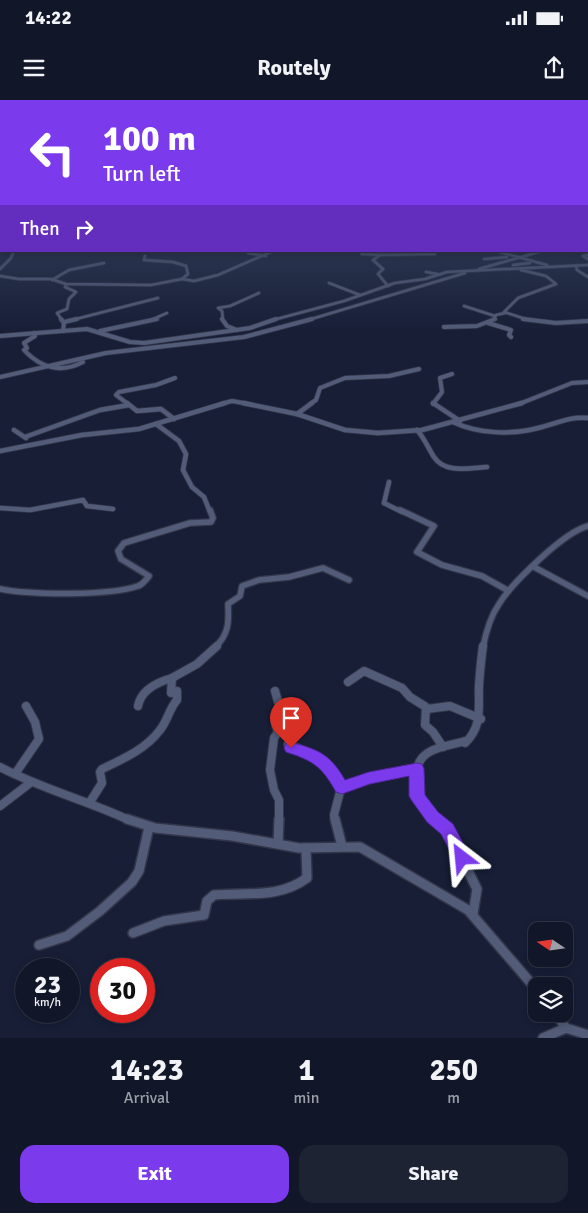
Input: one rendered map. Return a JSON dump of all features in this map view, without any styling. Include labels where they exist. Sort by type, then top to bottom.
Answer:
[{"type":"street","points":[[0,269],[11,258],[14,252]]},
{"type":"street","points":[[248,252],[266,256]]},
{"type":"street","points":[[182,278],[194,281],[215,275],[266,256],[272,252]]},
{"type":"street","points":[[361,252],[362,254],[435,254]]},
{"type":"street","points":[[499,252],[552,267]]},
{"type":"street","points":[[0,377],[41,366],[106,353],[202,343],[252,335],[538,252]]},
{"type":"street","points":[[380,254],[373,260],[383,269],[378,274],[388,286]]},
{"type":"street","points":[[587,255],[583,256],[588,259]]},
{"type":"street","points":[[0,276],[19,279],[52,280],[66,284],[151,285],[182,278],[188,274],[186,266],[173,262],[145,261],[145,256]]},
{"type":"street","points":[[484,259],[516,257]]},
{"type":"street","points":[[513,264],[533,262]]},
{"type":"street","points":[[52,280],[58,278],[59,274],[69,270],[104,263]]},
{"type":"street","points":[[0,336],[87,329],[130,342],[141,343],[237,330],[388,286],[439,274],[474,270],[520,270],[588,265]]},
{"type":"street","points":[[576,266],[577,270],[588,276]]},
{"type":"street","points":[[505,313],[503,310],[518,298],[556,284],[555,281],[546,276],[520,270]]},
{"type":"street","points":[[426,272],[439,274]]},
{"type":"street","points":[[63,331],[64,322],[57,313],[67,309],[70,299],[76,292],[65,287],[66,284]]},
{"type":"street","points":[[328,284],[346,287],[353,290],[354,294],[362,295]]},
{"type":"street","points":[[237,330],[226,325],[221,317],[222,312],[218,308],[230,306],[259,293]]},
{"type":"street","points":[[64,322],[158,298]]},
{"type":"street","points":[[464,306],[496,316]]},
{"type":"street","points":[[98,332],[156,319],[168,313]]},
{"type":"street","points":[[444,327],[464,328],[488,323],[495,319],[496,316],[505,313],[534,320],[569,323],[588,321]]},
{"type":"street","points":[[488,323],[511,330],[509,334],[511,337]]},
{"type":"street","points":[[34,333],[35,336],[24,343],[27,348],[24,350],[41,366],[57,371],[83,362]]},
{"type":"street","points":[[297,414],[312,405],[320,388],[328,383],[349,376],[369,378],[390,376],[406,369],[419,369]]},
{"type":"street","points":[[452,374],[440,378],[442,392],[432,404],[460,421]]},
{"type":"street","points":[[174,419],[162,409],[139,411],[119,399],[117,393],[156,386],[175,378]]},
{"type":"street","points":[[0,451],[92,433],[139,429],[232,401],[297,414],[345,430],[378,433],[416,430],[460,421],[534,400],[572,383],[588,382]]},
{"type":"street","points":[[25,437],[100,410],[129,405]]},
{"type":"street","points":[[452,422],[459,427],[474,430],[530,430],[568,417],[588,418]]},
{"type":"street","points":[[0,589],[24,594],[100,592],[138,586],[149,576],[121,559],[118,551],[124,542],[190,523],[211,522],[213,518],[204,497],[192,487],[183,470],[186,454],[182,446],[177,438],[156,424]]},
{"type":"street","points":[[14,430],[25,437],[31,444]]},
{"type":"street","points":[[416,430],[426,440],[431,454],[452,470],[487,466]]},
{"type":"street","points":[[389,482],[384,503],[434,526],[417,552],[442,565],[482,576],[507,590]]},
{"type":"street","points":[[0,508],[30,510],[83,500],[87,506],[113,509]]},
{"type":"street","points":[[473,914],[477,889],[447,829],[432,817],[417,796],[417,769],[422,756],[443,747],[465,741],[465,743],[474,734],[481,719],[479,690],[487,628],[507,590],[560,541],[588,526]]},
{"type":"street","points":[[534,567],[588,596]]},
{"type":"street","points":[[138,706],[140,699],[155,684],[172,678],[197,664],[220,643],[229,625],[228,604],[239,596],[244,584],[259,580],[289,577],[323,568],[348,580]]},
{"type":"street","points":[[348,682],[363,671],[402,688],[427,709],[450,706],[481,719]]},
{"type":"street","points":[[90,802],[102,784],[102,769],[137,752],[157,736],[170,713],[170,708],[177,700],[177,691],[171,693],[172,678]]},
{"type":"street","points":[[275,691],[280,708],[276,726],[278,732],[274,740],[270,770],[274,790],[279,800],[278,844]]},
{"type":"street","points":[[15,774],[39,739],[35,722],[26,706]]},
{"type":"street","points":[[427,709],[425,725],[433,732],[443,747]]},
{"type":"street","points":[[288,744],[316,755],[331,770],[342,788]]},
{"type":"street","points":[[0,767],[30,783],[90,802],[149,827],[306,848],[360,847],[451,899],[473,914],[528,979]]},
{"type":"street","points":[[342,846],[334,815],[338,794],[342,788],[369,778],[417,769]]},
{"type":"street","points":[[0,806],[30,783]]},
{"type":"street","points":[[39,945],[67,936],[100,911],[132,882],[139,871],[149,827]]},
{"type":"street","points":[[133,933],[164,920],[204,915],[207,902],[214,895],[266,895],[296,885],[307,878],[306,848]]},
{"type":"street","points":[[562,1022],[566,1028],[588,1035]]},
{"type":"street","points":[[543,1038],[566,1028]]},
{"type":"route","points":[[291,748],[316,755],[331,770],[342,788],[345,785],[369,778],[417,769],[416,789],[421,804],[432,817],[447,829],[462,858]]}]
